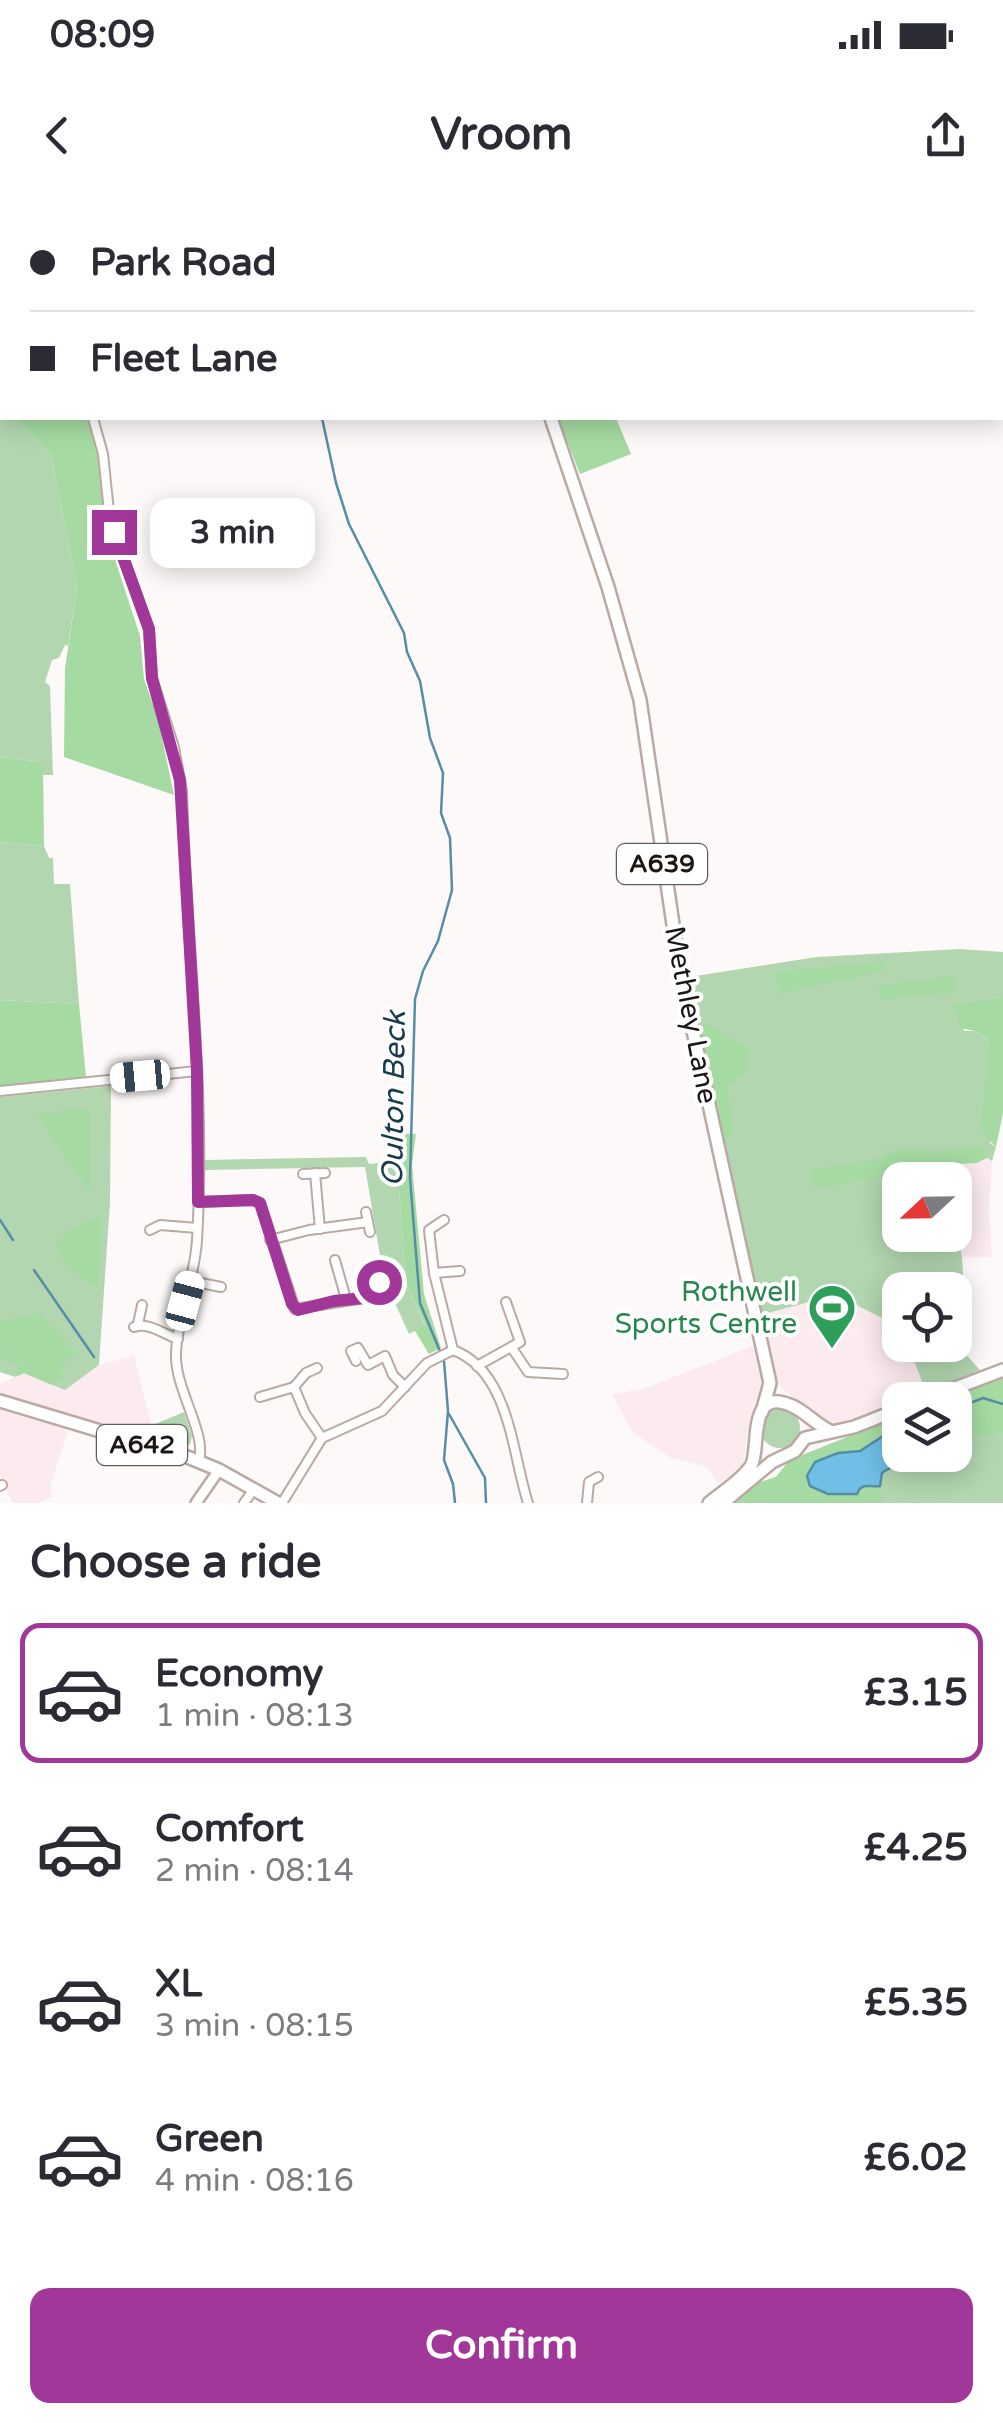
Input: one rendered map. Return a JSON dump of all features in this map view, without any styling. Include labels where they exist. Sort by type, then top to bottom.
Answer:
[{"type":"main road","name":"Methley Lane","points":[[551,420],[597,554],[640,700],[680,972],[770,1383],[762,1412]]},
{"type":"main road","points":[[971,1382],[1003,1370]]},
{"type":"main road","points":[[770,1383],[802,1414],[830,1431]]},
{"type":"main road","name":"A642","points":[[0,1401],[195,1460],[280,1503]]},
{"type":"main road","points":[[709,1503],[751,1466],[757,1440],[754,1427],[762,1412],[774,1404],[792,1405]]},
{"type":"main road","points":[[723,1503],[783,1455],[795,1451],[807,1429],[802,1414]]},
{"type":"main road","points":[[805,1438],[882,1416]]},
{"type":"main road","points":[[757,1440],[766,1450],[783,1455]]},
{"type":"street","points":[[94,420],[103,454],[110,521],[149,629],[152,678],[180,780],[197,1071],[198,1202],[190,1280],[178,1338],[178,1378],[202,1448],[195,1460]]},
{"type":"street","points":[[0,1091],[197,1071]]},
{"type":"street","points":[[303,1174],[320,1173],[320,1228]]},
{"type":"street","points":[[198,1202],[257,1201],[262,1206],[295,1309],[383,1292]]},
{"type":"street","points":[[270,1240],[320,1228],[369,1227],[366,1212]]},
{"type":"street","points":[[444,1220],[430,1230],[449,1350],[477,1366],[499,1397],[528,1503]]},
{"type":"street","points":[[149,1231],[160,1225],[197,1228]]},
{"type":"street","points":[[334,1260],[346,1299]]},
{"type":"street","points":[[434,1272],[460,1272]]},
{"type":"street","points":[[190,1280],[221,1288]]},
{"type":"street","points":[[379,1282],[386,1302]]},
{"type":"street","points":[[477,1366],[519,1344],[520,1337],[506,1302]]},
{"type":"street","points":[[142,1305],[136,1325],[178,1338]]},
{"type":"street","points":[[356,1361],[351,1352],[358,1348],[368,1365],[385,1356],[393,1375],[405,1387]]},
{"type":"street","points":[[512,1348],[528,1372],[562,1374]]},
{"type":"street","points":[[280,1503],[322,1438],[378,1414],[435,1357],[449,1350]]},
{"type":"street","points":[[260,1397],[294,1387],[306,1373],[317,1368]]},
{"type":"street","points":[[294,1387],[322,1438]]},
{"type":"street","points":[[197,1503],[219,1470]]},
{"type":"street","points":[[587,1503],[589,1482],[598,1476]]},
{"type":"street","points":[[244,1503],[254,1489]]},
{"type":"shaded area","points":[[987,1158],[992,1161],[992,1257],[962,1257],[961,1252],[972,1252],[972,1163]]},
{"type":"shaded area","points":[[836,1295],[882,1318],[882,1362],[915,1362],[922,1382],[882,1382],[882,1408],[837,1424],[819,1419],[782,1388],[772,1371],[760,1315]]},
{"type":"shaded area","points":[[753,1346],[761,1369],[762,1390],[750,1415],[743,1467],[719,1484],[705,1466],[671,1458],[632,1432],[612,1394],[643,1389]]},
{"type":"shaded area","points":[[134,1356],[156,1444],[0,1393],[0,1384],[24,1373],[65,1390],[99,1365]]},
{"type":"shaded area","points":[[0,1405],[68,1431],[50,1486],[52,1497],[38,1503],[13,1503],[0,1475]]},
{"type":"green space","points":[[0,420],[18,420],[51,455],[77,587],[68,646],[59,658],[52,660],[45,682],[50,686],[53,775],[43,775],[43,762],[0,757]]},
{"type":"green space","points":[[18,420],[90,420],[100,453],[105,529],[140,636],[144,679],[158,719],[174,795],[64,757],[65,669],[77,587],[51,455]]},
{"type":"green space","points":[[559,420],[617,420],[631,454],[580,474]]},
{"type":"green space","points":[[0,757],[43,762],[44,846],[0,842]]},
{"type":"green space","points":[[0,842],[44,846],[49,858],[53,858],[54,884],[70,884],[79,1004],[0,1000]]},
{"type":"green space","points":[[960,949],[1003,952],[1003,997],[956,1003],[964,1031],[975,1031],[990,1041],[990,1143],[996,1147],[992,1161],[987,1158],[976,1163],[882,1162],[882,1252],[961,1252],[963,1272],[882,1272],[882,1318],[836,1295],[760,1315],[689,977],[817,957]]},
{"type":"green space","points":[[884,961],[884,971],[779,994],[775,972]]},
{"type":"green space","points":[[955,975],[957,992],[881,1000],[878,989],[882,985]]},
{"type":"green space","points":[[1003,997],[1003,1113],[996,1147],[981,1125],[990,1041],[975,1031],[960,1028],[955,1003]]},
{"type":"green space","points":[[0,1000],[79,1004],[86,1077],[0,1086]]},
{"type":"green space","points":[[707,1024],[751,1050],[747,1072],[727,1086],[734,1128],[725,1143],[700,1033]]},
{"type":"green space","points":[[111,1086],[110,1202],[99,1365],[65,1390],[24,1373],[15,1377],[0,1372],[0,1097]]},
{"type":"green space","points":[[85,1108],[90,1113],[90,1191],[36,1114]]},
{"type":"green space","points":[[400,1133],[416,1134],[412,1165],[424,1294],[441,1348],[429,1354],[415,1331],[425,1325],[406,1283],[397,1161]]},
{"type":"green space","points":[[974,1145],[985,1148],[987,1158],[976,1163],[882,1162],[882,1176],[823,1188],[813,1186],[812,1170],[877,1159],[902,1148],[938,1152]]},
{"type":"green space","points":[[366,1157],[369,1164],[397,1161],[406,1283],[425,1326],[409,1334],[384,1279],[365,1167],[205,1170],[205,1160]]},
{"type":"green space","points":[[100,1217],[97,1288],[69,1267],[57,1250],[65,1234]]},
{"type":"green space","points":[[40,1313],[75,1353],[61,1368],[64,1378],[52,1385],[24,1373],[18,1376],[21,1366],[0,1357],[0,1321]]},
{"type":"green space","points":[[972,1361],[980,1370],[951,1382],[922,1382],[915,1362]]},
{"type":"green space","points":[[1003,1375],[1003,1503],[735,1503],[760,1482],[776,1477],[790,1460],[882,1423],[882,1472],[972,1472],[972,1388]]},
{"type":"green space","points":[[1003,1375],[1003,1430],[988,1437],[972,1434],[972,1388]]},
{"type":"green space","points":[[780,1408],[794,1414],[800,1428],[794,1442],[780,1448],[766,1442],[760,1428],[766,1414]]},
{"type":"green space","points":[[184,1412],[192,1436],[190,1444],[180,1450],[156,1444],[153,1425]]},
{"type":"green space","points":[[882,1423],[882,1436],[857,1452],[838,1453],[807,1476],[810,1486],[828,1494],[856,1494],[869,1484],[880,1490],[883,1503],[735,1503],[760,1482],[776,1477],[790,1460]]},
{"type":"water","points":[[882,1437],[884,1472],[880,1486],[864,1486],[857,1494],[828,1494],[810,1486],[807,1476],[815,1462],[838,1453],[860,1451]]},
{"type":"waterway","name":"Oulton Beck","points":[[322,420],[349,524],[404,633],[407,652],[420,681],[430,738],[443,773],[441,813],[450,838],[452,890],[438,941],[415,999],[410,1178],[420,1303],[444,1361],[448,1411],[444,1460],[455,1503]]},
{"type":"waterway","points":[[0,1220],[13,1240]]},
{"type":"waterway","points":[[34,1270],[94,1357]]},
{"type":"waterway","points":[[972,1402],[983,1398],[1003,1404]]},
{"type":"waterway","points":[[449,1414],[485,1478],[486,1503]]},
{"type":"place","name":"Rothwell Sports Centre","points":[[832,1350]]},
{"type":"route","points":[[114,532],[149,629],[154,689],[174,747],[180,780],[197,1071],[198,1202],[260,1203],[295,1309],[369,1297],[383,1292],[379,1282]]}]
